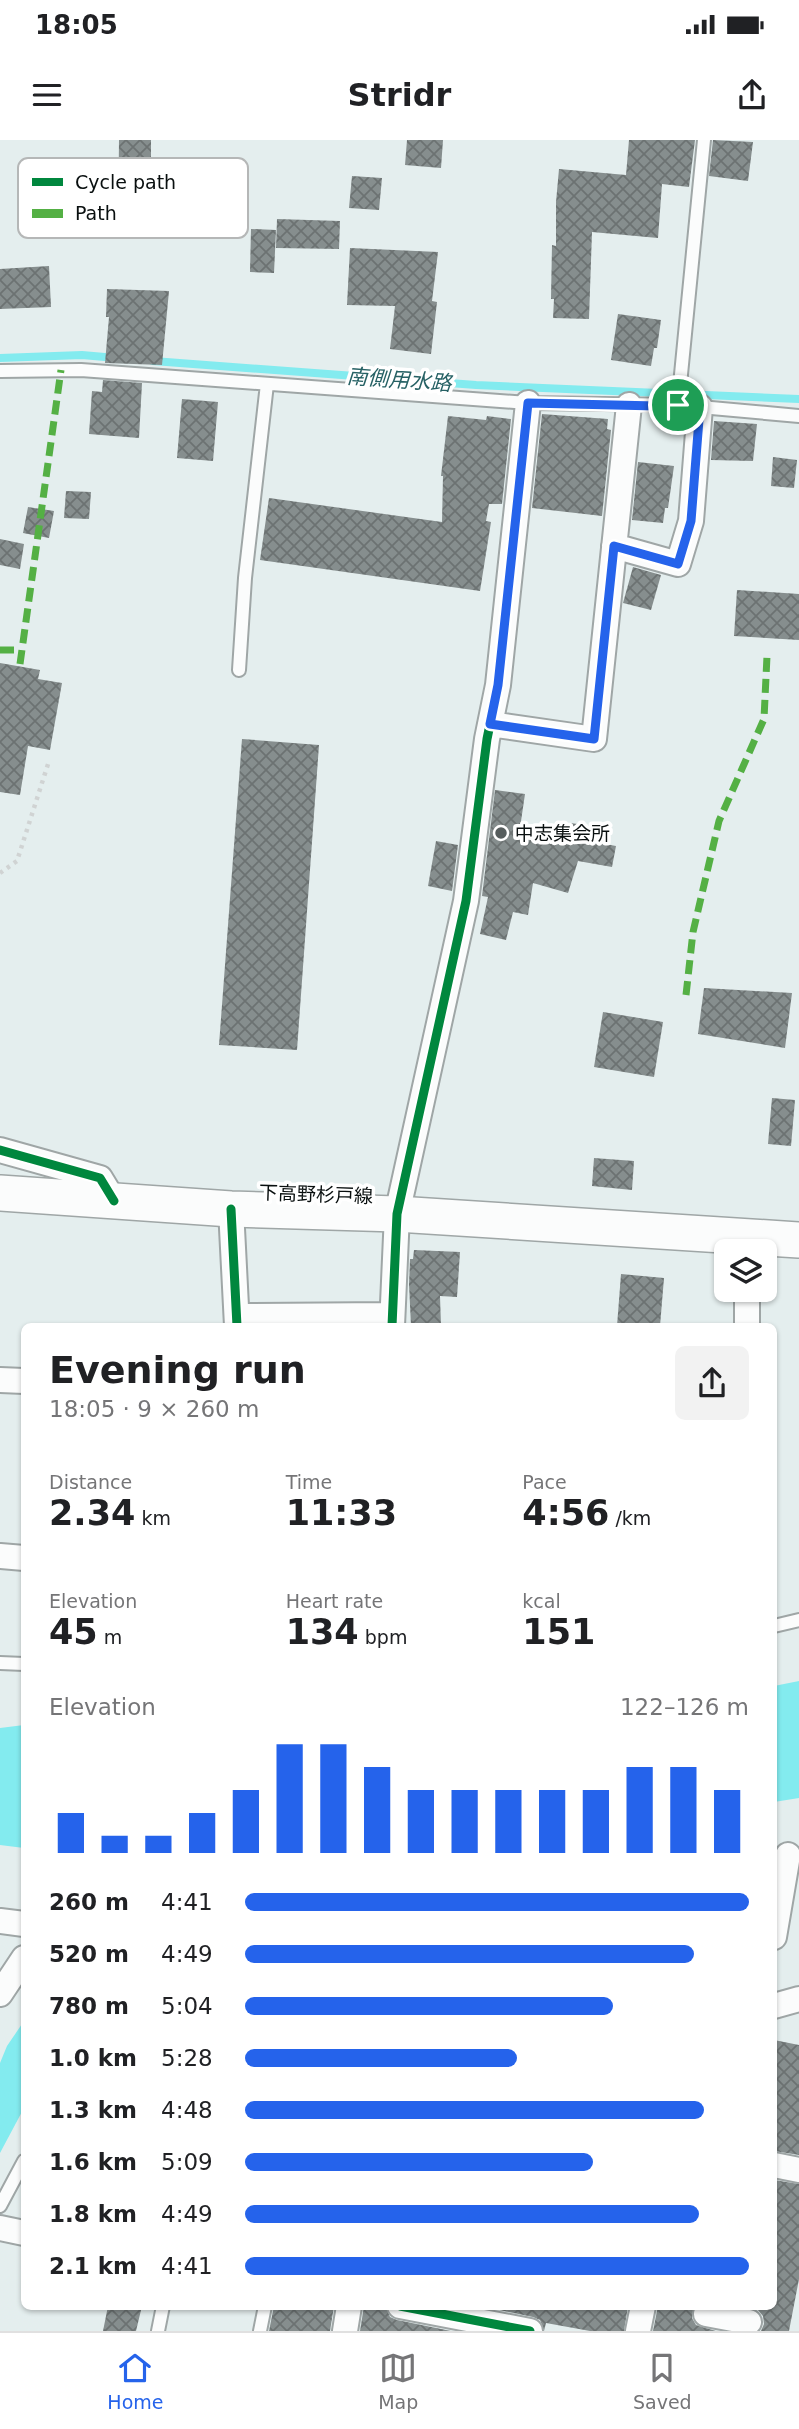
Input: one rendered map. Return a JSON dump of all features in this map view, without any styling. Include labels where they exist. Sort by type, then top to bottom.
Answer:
[{"type":"main road","name":"下高野杉戸線","points":[[0,1193],[231,1209],[397,1214],[714,1241]]},
{"type":"main road","name":"下高野杉戸線","points":[[777,1242],[799,1240]]},
{"type":"street","points":[[231,1209],[237,1321],[391,1321],[397,1214],[466,901],[490,724],[498,685],[528,403]]},
{"type":"street","points":[[490,724],[594,739],[629,405]]},
{"type":"street","points":[[614,546],[678,564],[691,521],[689,406]]},
{"type":"street","points":[[0,1150],[100,1178],[114,1201]]},
{"type":"street","points":[[747,1302],[747,1323]]},
{"type":"street","points":[[0,1380],[21,1381]]},
{"type":"street","points":[[0,1556],[21,1558]]},
{"type":"street","points":[[777,1921],[786,1873]]},
{"type":"street","points":[[0,1921],[21,1924]]},
{"type":"street","points":[[0,1994],[21,1962]]},
{"type":"street","points":[[777,2005],[799,1999]]},
{"type":"street","points":[[777,2166],[799,2170]]},
{"type":"street","points":[[0,2228],[21,2232]]},
{"type":"street","points":[[345,2331],[348,2310]]},
{"type":"street","points":[[425,2310],[514,2324]]},
{"type":"street","points":[[638,2331],[642,2310]]},
{"type":"street","points":[[706,2317],[749,2322]]},
{"type":"lane","points":[[689,406],[704,140]]},
{"type":"lane","points":[[0,371],[81,370],[528,403],[689,406],[799,416]]},
{"type":"lane","points":[[239,670],[245,579],[267,384]]},
{"type":"lane","points":[[777,1625],[799,1620]]},
{"type":"lane","points":[[0,1663],[21,1664]]},
{"type":"lane","points":[[0,2206],[21,2167]]},
{"type":"lane","points":[[158,2331],[162,2310]]},
{"type":"lane","points":[[260,2331],[264,2310]]},
{"type":"path","points":[[0,873],[17,861],[49,761]]},
{"type":"water","points":[[799,1681],[799,1798],[777,1802],[777,1685]]},
{"type":"water","points":[[21,1725],[21,1848],[0,1845],[0,1728]]},
{"type":"water","points":[[21,2025],[21,2114],[0,2153],[0,2063],[7,2046]]},
{"type":"building","points":[[119,140],[151,140],[151,158],[119,158]]},
{"type":"building","points":[[407,140],[443,140],[441,168],[405,165]]},
{"type":"building","points":[[629,140],[695,140],[689,187],[662,184],[658,238],[592,232],[589,319],[553,318],[552,245],[556,246],[559,169],[626,175]]},
{"type":"building","points":[[713,140],[753,142],[748,181],[709,176]]},
{"type":"building","points":[[352,176],[382,178],[379,210],[349,208]]},
{"type":"building","points":[[277,219],[340,221],[339,249],[276,248]]},
{"type":"building","points":[[251,229],[276,230],[274,273],[250,272]]},
{"type":"building","points":[[350,248],[438,252],[432,301],[437,302],[431,354],[390,349],[395,306],[347,305]]},
{"type":"building","points":[[49,266],[51,307],[0,309],[0,269]]},
{"type":"building","points":[[107,289],[169,291],[162,365],[105,363],[109,317],[106,317]]},
{"type":"building","points":[[618,314],[661,320],[651,366],[611,360]]},
{"type":"building","points":[[103,380],[142,383],[139,438],[89,434],[92,391],[102,392]]},
{"type":"building","points":[[182,399],[218,402],[213,461],[177,458]]},
{"type":"building","points":[[542,414],[608,419],[607,429],[611,430],[602,516],[532,508]]},
{"type":"building","points":[[448,416],[486,420],[487,416],[511,419],[502,504],[489,504],[486,521],[491,522],[480,591],[260,560],[269,498],[442,522],[441,476]]},
{"type":"building","points":[[714,421],[757,424],[753,461],[711,460]]},
{"type":"building","points":[[773,457],[797,460],[794,488],[771,486]]},
{"type":"building","points":[[638,462],[674,466],[663,523],[632,520]]},
{"type":"building","points":[[66,491],[91,492],[89,519],[64,518]]},
{"type":"building","points":[[28,507],[54,511],[49,538],[23,533]]},
{"type":"building","points":[[0,539],[24,544],[20,569],[0,565]]},
{"type":"building","points":[[633,567],[661,575],[651,610],[623,603]]},
{"type":"building","points":[[737,590],[799,594],[799,640],[734,636]]},
{"type":"building","points":[[0,663],[40,670],[38,679],[62,683],[50,750],[28,746],[20,795],[0,792]]},
{"type":"building","points":[[242,739],[319,745],[297,1050],[219,1045]]},
{"type":"building","points":[[495,790],[525,794],[520,828],[568,843],[571,823],[596,827],[594,842],[616,846],[612,867],[578,861],[568,893],[533,883],[528,915],[513,912],[506,940],[480,934],[488,897],[482,896]]},
{"type":"building","points":[[436,841],[458,845],[452,891],[428,886]]},
{"type":"building","points":[[704,988],[792,993],[785,1048],[698,1034]]},
{"type":"building","points":[[603,1012],[663,1022],[654,1077],[594,1067]]},
{"type":"building","points":[[772,1098],[795,1100],[791,1146],[768,1144]]},
{"type":"building","points":[[594,1158],[634,1161],[632,1190],[592,1186]]},
{"type":"building","points":[[414,1250],[460,1252],[457,1297],[440,1296],[441,1323],[411,1323],[409,1284],[410,1259],[413,1259]]},
{"type":"building","points":[[621,1274],[664,1278],[660,1323],[617,1323]]},
{"type":"building","points":[[777,2041],[799,2045],[799,2155],[777,2151]]},
{"type":"building","points":[[777,2180],[799,2184],[799,2279],[789,2331],[761,2331],[763,2316],[758,2310],[777,2310]]},
{"type":"building","points":[[107,2310],[141,2310],[136,2331],[103,2331]]},
{"type":"building","points":[[273,2310],[333,2310],[330,2331],[269,2331]]},
{"type":"building","points":[[363,2310],[387,2310],[390,2317],[397,2320],[451,2331],[360,2331]]},
{"type":"building","points":[[500,2310],[627,2310],[624,2331],[590,2331],[546,2323],[544,2331],[540,2320]]},
{"type":"building","points":[[657,2310],[693,2310],[692,2318],[696,2325],[716,2331],[653,2331]]},
{"type":"waterway","name":"南側用水路","points":[[0,358],[82,355],[116,358]]},
{"type":"waterway","name":"南側用水路","points":[[153,361],[476,385],[799,399]]},
{"type":"marked path","points":[[20,664],[61,370]]},
{"type":"marked path","points":[[0,650],[21,650]]},
{"type":"marked path","points":[[686,995],[693,932],[719,821],[764,719],[767,656]]},
{"type":"cycle path","points":[[392,1323],[397,1214],[466,901],[487,739],[498,685],[528,403]]},
{"type":"cycle path","points":[[614,546],[678,564],[691,521],[700,407]]},
{"type":"cycle path","points":[[0,1150],[100,1178],[114,1201]]},
{"type":"cycle path","points":[[231,1209],[237,1323]]},
{"type":"cycle path","points":[[421,2310],[530,2331]]},
{"type":"place","name":"中志集会所","points":[[501,833]]},
{"type":"route","points":[[528,403],[678,405],[700,407],[691,521],[678,564],[614,546],[594,739],[490,724],[498,685],[528,403]]}]
